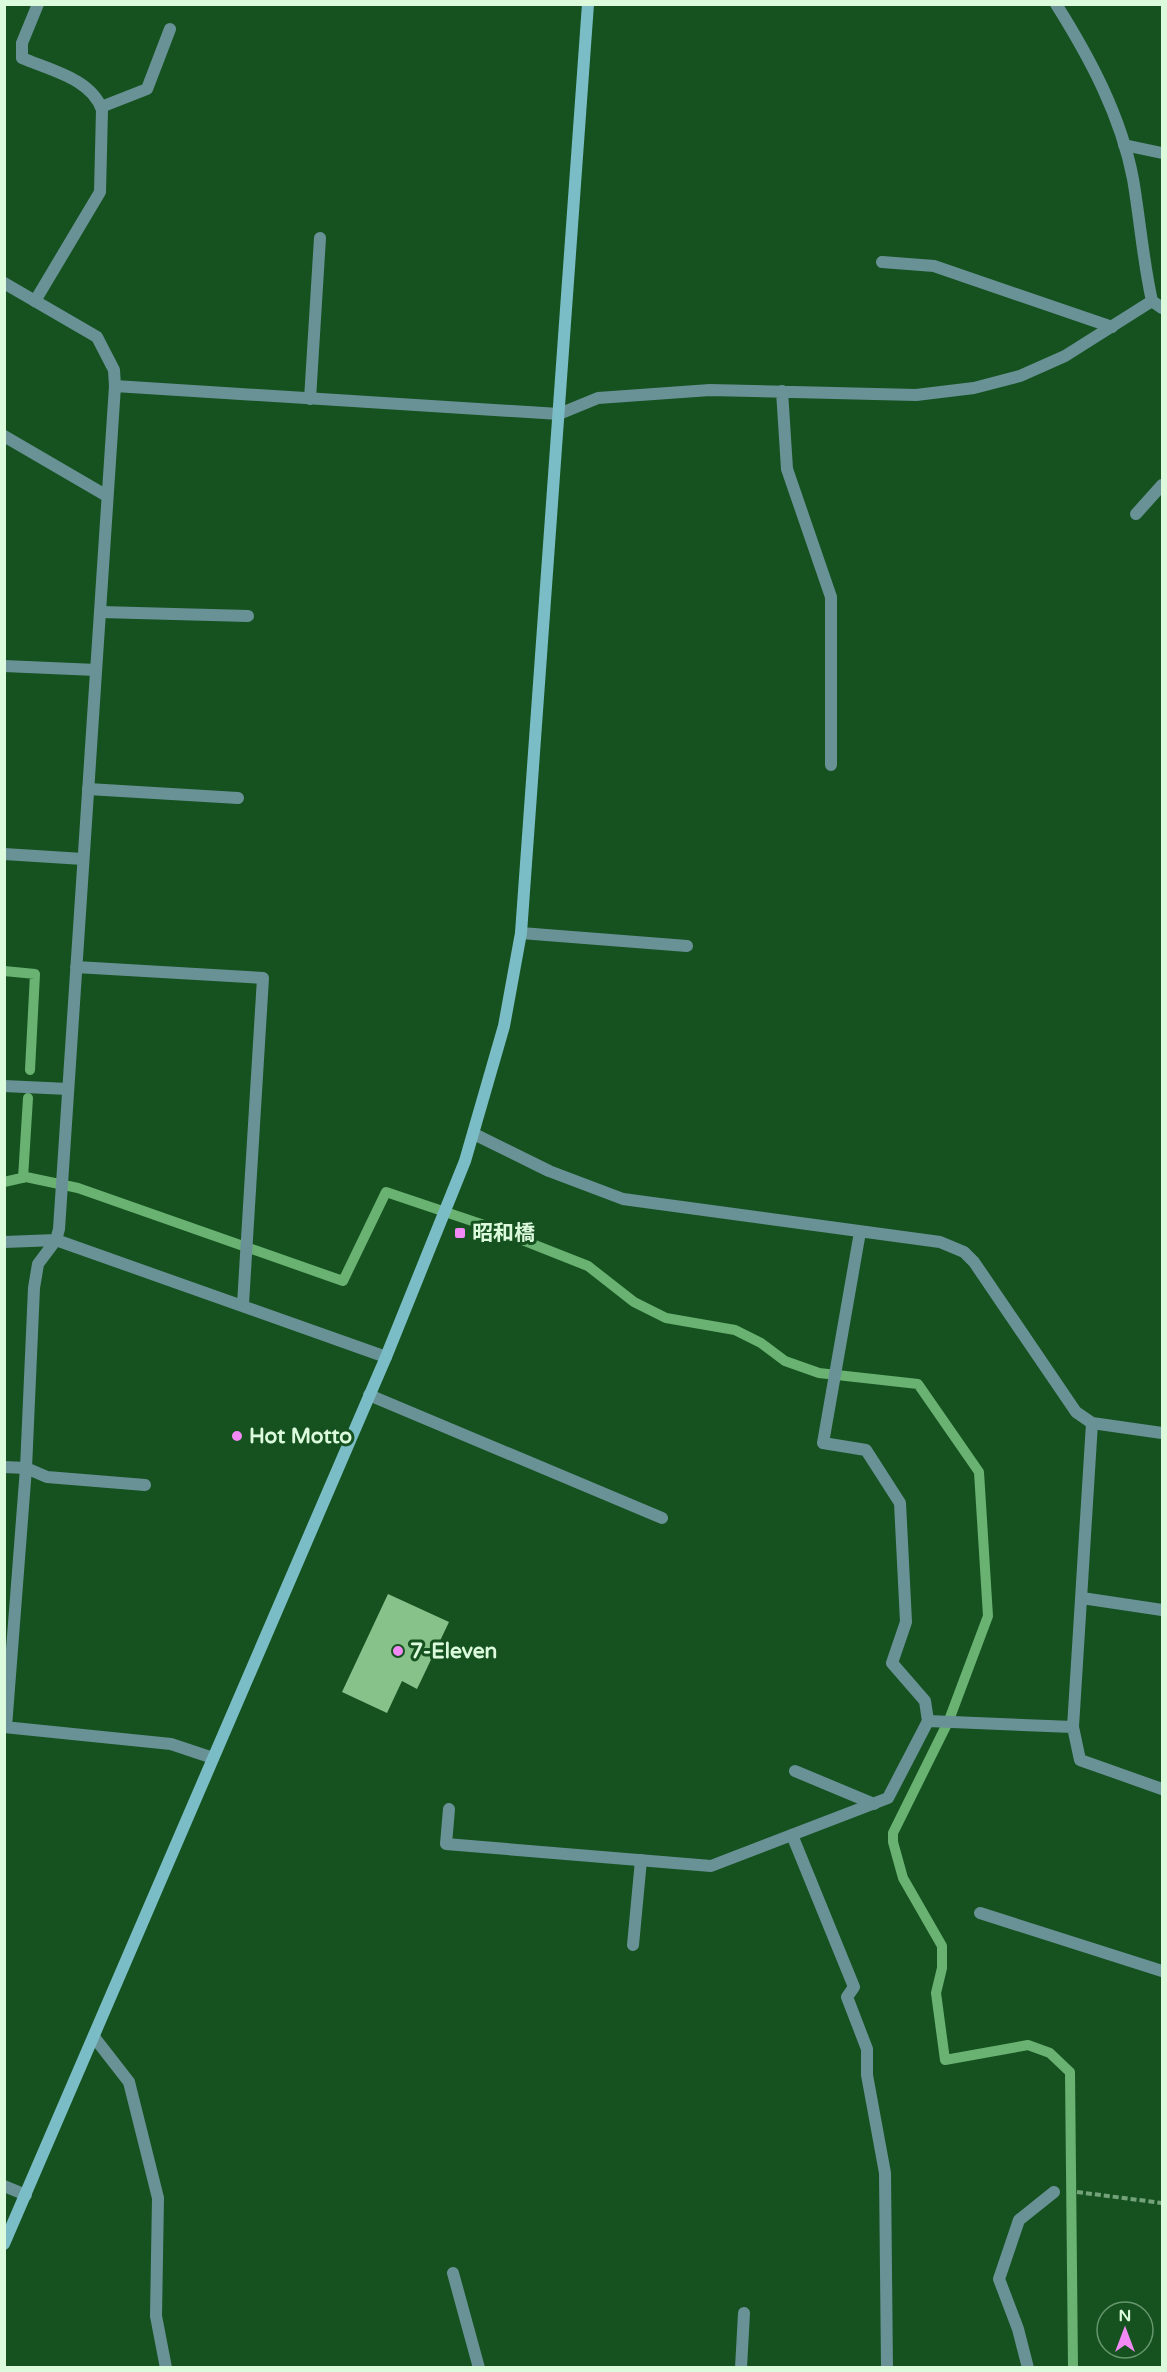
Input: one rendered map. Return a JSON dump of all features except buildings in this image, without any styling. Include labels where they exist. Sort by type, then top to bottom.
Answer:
[{"type":"main road","points":[[4,2244],[386,1357],[465,1161],[504,1026],[521,933],[588,4]]},
{"type":"street","points":[[35,301],[100,192],[101,107],[98,98],[86,86],[22,58],[22,43],[38,4]]},
{"type":"street","points":[[115,386],[559,414],[598,398],[710,390],[916,395],[974,388],[1020,376],[1065,356],[1112,327],[1157,305],[1124,145],[1107,96],[1056,4]]},
{"type":"street","points":[[101,107],[147,89],[170,29]]},
{"type":"street","points":[[1124,145],[1162,153]]},
{"type":"street","points":[[310,399],[320,238]]},
{"type":"street","points":[[882,262],[934,266],[1112,327]]},
{"type":"street","points":[[4,283],[97,337],[114,370],[115,386],[61,1208],[56,1240],[38,1264],[34,1288],[26,1468],[5,1727],[171,1744],[213,1758]]},
{"type":"street","points":[[782,391],[787,469],[831,597],[831,765]]},
{"type":"street","points":[[4,436],[107,496]]},
{"type":"street","points":[[1136,514],[1162,485]]},
{"type":"street","points":[[100,612],[248,616]]},
{"type":"street","points":[[4,666],[96,670]]},
{"type":"street","points":[[88,789],[238,798]]},
{"type":"street","points":[[4,854],[83,859]]},
{"type":"street","points":[[521,933],[687,946]]},
{"type":"street","points":[[76,967],[263,978],[243,1304]]},
{"type":"street","points":[[4,1086],[68,1089]]},
{"type":"street","points":[[474,1134],[549,1171],[623,1198],[940,1242],[964,1252],[974,1262],[1076,1412],[1092,1424],[1162,1433]]},
{"type":"street","points":[[449,1809],[446,1844],[711,1866],[888,1798],[932,1721],[925,1701],[892,1663],[906,1622],[900,1503],[866,1450],[823,1443],[860,1232]]},
{"type":"street","points":[[4,1242],[56,1240],[243,1304],[386,1357]]},
{"type":"street","points":[[369,1395],[662,1518]]},
{"type":"street","points":[[1092,1424],[1073,1727],[1080,1760],[1162,1789]]},
{"type":"street","points":[[4,1467],[26,1468],[47,1477],[145,1485]]},
{"type":"street","points":[[1082,1598],[1162,1610]]},
{"type":"street","points":[[932,1721],[1073,1727]]},
{"type":"street","points":[[795,1771],[874,1804]]},
{"type":"street","points":[[792,1835],[854,1987],[847,1997],[867,2049],[867,2075],[886,2192],[887,2367]]},
{"type":"street","points":[[633,1946],[640,1860]]},
{"type":"street","points":[[980,1913],[1162,1971]]},
{"type":"street","points":[[94,2037],[129,2082],[158,2198],[156,2316],[166,2367]]},
{"type":"street","points":[[4,2186],[26,2195]]},
{"type":"street","points":[[1028,2367],[1018,2329],[999,2278],[1019,2220],[1054,2192]]},
{"type":"street","points":[[453,2273],[479,2367]]},
{"type":"street","points":[[741,2367],[744,2313]]},
{"type":"path","points":[[1084,2192],[1162,2203]]},
{"type":"waterway","points":[[4,971],[35,974],[30,1070]]},
{"type":"waterway","points":[[23,1178],[28,1098]]},
{"type":"waterway","points":[[4,1182],[26,1177],[78,1188],[343,1281],[386,1192],[487,1226],[588,1266],[634,1302],[666,1318],[735,1330],[761,1343],[785,1361],[819,1373],[918,1384],[979,1472],[988,1616],[949,1720],[893,1833],[893,1842],[903,1878],[942,1946],[942,1968],[936,1993],[945,2060],[1028,2045],[1050,2053],[1070,2072],[1073,2368]]},
{"type":"place","name":"昭和橋","points":[[460,1233]]},
{"type":"place","name":"Hot Motto","points":[[237,1436]]},
{"type":"place","name":"7-Eleven","points":[[398,1651]]}]
